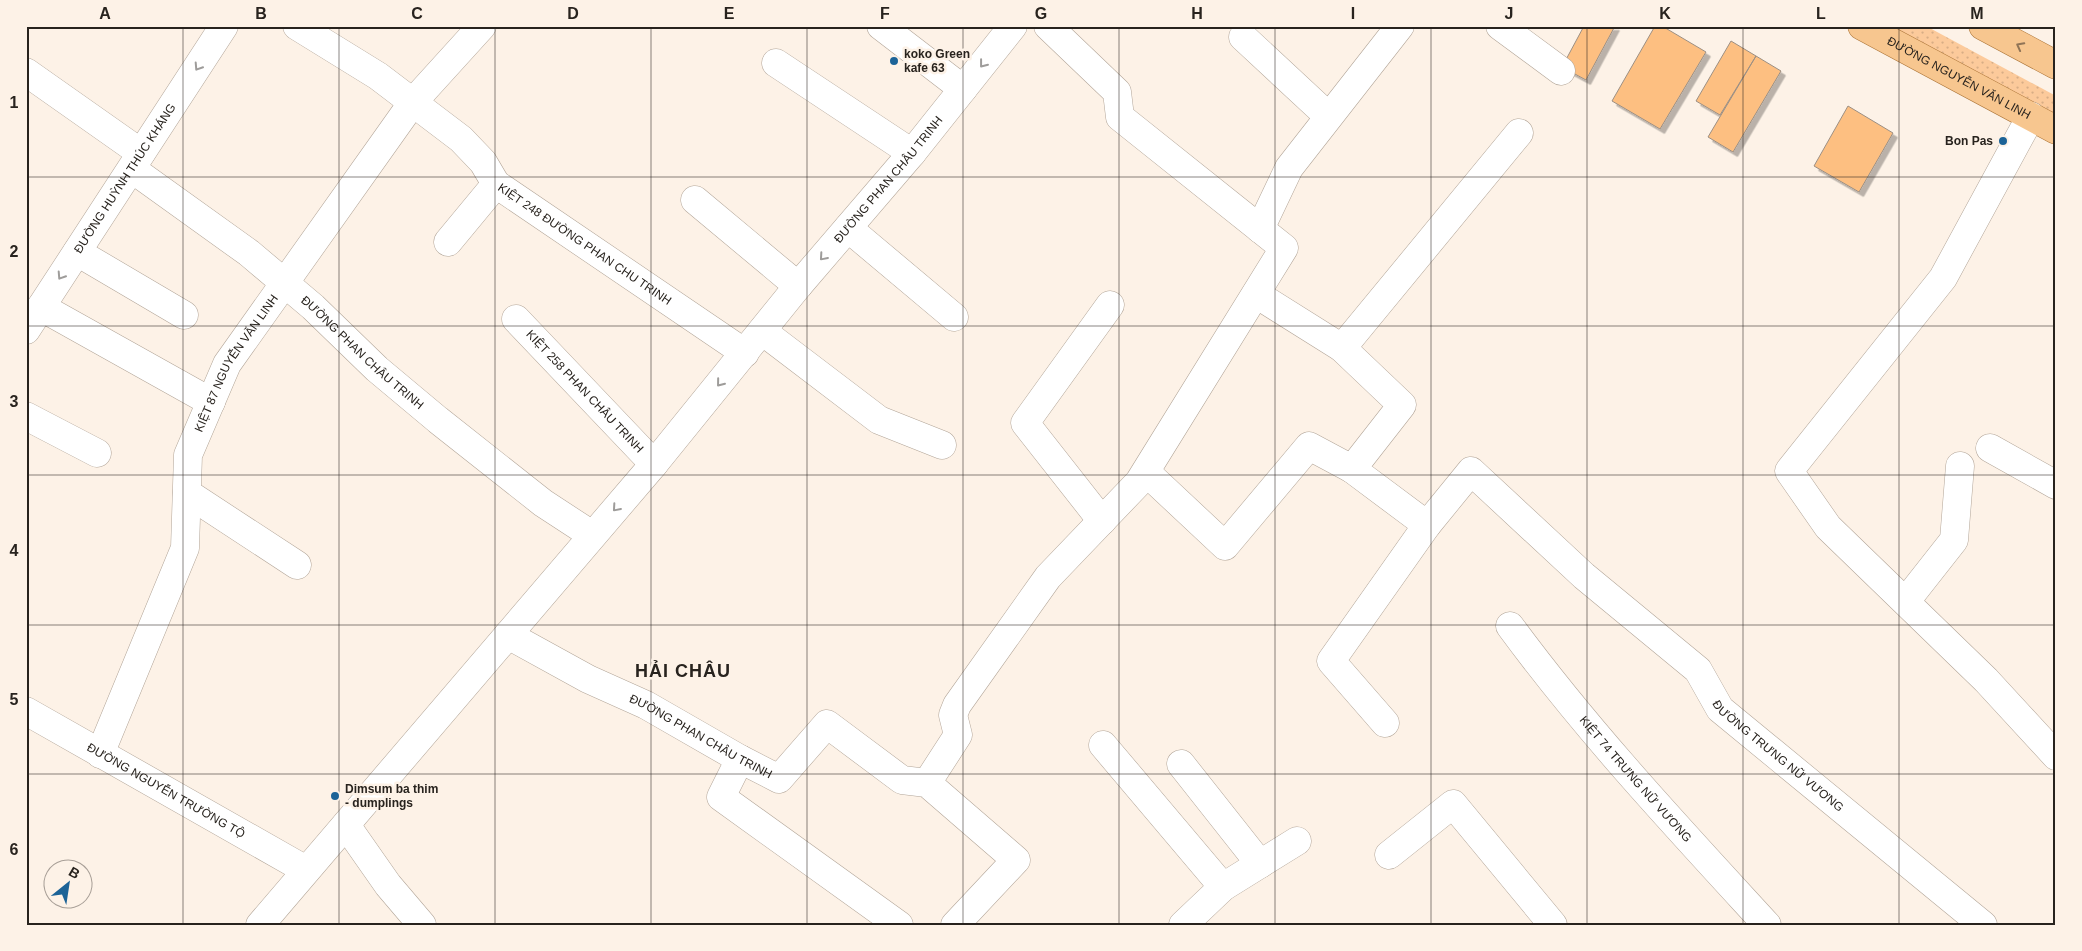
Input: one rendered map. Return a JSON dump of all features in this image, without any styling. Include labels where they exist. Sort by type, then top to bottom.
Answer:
[{"type":"main road","name":"ĐƯỜNG NGUYỄN VĂN LINH","points":[[1862,26],[2056,130]]},
{"type":"main road","points":[[1984,26],[2056,65]]},
{"type":"street","name":"ĐƯỜNG HUỲNH THÚC KHÁNG","points":[[26,330],[224,26]]},
{"type":"street","points":[[297,26],[378,76],[413,102]]},
{"type":"street","name":"KIỆT 87 NGUYỄN VĂN LINH","points":[[100,754],[185,548],[188,455],[227,364],[413,102],[482,26]]},
{"type":"street","points":[[881,26],[963,89]]},
{"type":"street","name":"ĐƯỜNG PHAN CHÂU TRINH","points":[[260,925],[654,464],[798,286],[912,153],[1013,26]]},
{"type":"street","points":[[955,925],[1016,860],[927,783],[958,735],[952,715],[957,705],[1048,577],[1139,482],[1284,248],[1120,117],[1117,92],[1048,26]]},
{"type":"street","points":[[1260,229],[1289,168],[1400,26]]},
{"type":"street","points":[[1500,26],[1561,71]]},
{"type":"street","points":[[1243,37],[1328,116]]},
{"type":"street","points":[[776,63],[912,153]]},
{"type":"street","name":"ĐƯỜNG PHAN CHÂU TRINH","points":[[26,72],[285,283],[313,307],[377,369],[446,426],[543,503],[592,535]]},
{"type":"street","name":"KIỆT 248 ĐƯỜNG PHAN CHU TRINH","points":[[413,102],[461,139],[483,162],[496,184],[744,353]]},
{"type":"street","points":[[2031,116],[1943,278],[1789,472],[1828,527],[1986,680],[2056,756]]},
{"type":"street","points":[[1342,348],[1519,133]]},
{"type":"street","points":[[448,242],[496,184]]},
{"type":"street","points":[[695,200],[798,286]]},
{"type":"street","points":[[848,228],[954,317]]},
{"type":"street","points":[[77,252],[184,315]]},
{"type":"street","points":[[1256,294],[1342,348],[1402,405],[1352,469]]},
{"type":"street","points":[[1102,521],[1025,423],[1110,305]]},
{"type":"street","points":[[41,307],[211,402]]},
{"type":"street","name":"KIỆT 258 PHAN CHÂU TRINH","points":[[516,319],[654,464]]},
{"type":"street","points":[[762,332],[879,420],[942,445]]},
{"type":"street","points":[[26,416],[97,454]]},
{"type":"street","points":[[1146,472],[1225,546],[1309,446],[1352,469],[1427,525],[1331,662],[1385,723]]},
{"type":"street","points":[[1990,448],[2056,485]]},
{"type":"street","points":[[1906,601],[1954,540],[1960,466]]},
{"type":"street","name":"ĐƯỜNG TRƯNG NỮ VƯƠNG","points":[[1427,525],[1472,471],[1584,576],[1698,670],[1720,709],[1983,925]]},
{"type":"street","points":[[187,494],[296,565]]},
{"type":"street","name":"KIỆT 74 TRƯNG NỮ VƯƠNG","points":[[1510,626],[1545,672],[1646,792],[1767,925]]},
{"type":"street","name":"ĐƯỜNG PHAN CHÂU TRINH","points":[[508,635],[588,679],[646,705],[779,779],[827,724],[902,780],[927,783]]},
{"type":"street","name":"ĐƯỜNG NGUYỄN TRƯỜNG TỘ","points":[[26,711],[306,870]]},
{"type":"street","points":[[1103,745],[1223,887]]},
{"type":"street","points":[[740,759],[721,797],[899,925]]},
{"type":"street","points":[[1181,764],[1260,864]]},
{"type":"street","points":[[1389,855],[1453,804],[1553,925]]},
{"type":"street","points":[[346,825],[388,885],[422,925]]},
{"type":"street","points":[[1183,925],[1223,887],[1297,841]]},
{"type":"shaded area","points":[[1882,26],[1926,26],[2056,96],[2056,119]]},
{"type":"building","points":[[1584,26],[1615,26],[1586,80],[1562,67]]},
{"type":"building","points":[[1655,26],[1662,26],[1706,52],[1660,129],[1612,101]]},
{"type":"building","points":[[1731,41],[1756,56],[1720,115],[1696,101]]},
{"type":"building","points":[[1756,56],[1781,71],[1733,152],[1708,137]]},
{"type":"building","points":[[1848,106],[1893,133],[1859,192],[1814,166]]},
{"type":"place","name":"koko Green kafe 63","points":[[894,61]]},
{"type":"place","name":"Bon Pas","points":[[2003,141]]},
{"type":"place","name":"Dimsum ba thim - dumplings","points":[[335,796]]},
{"type":"district","name":"HẢI CHÂU","points":[[683,671]]}]
